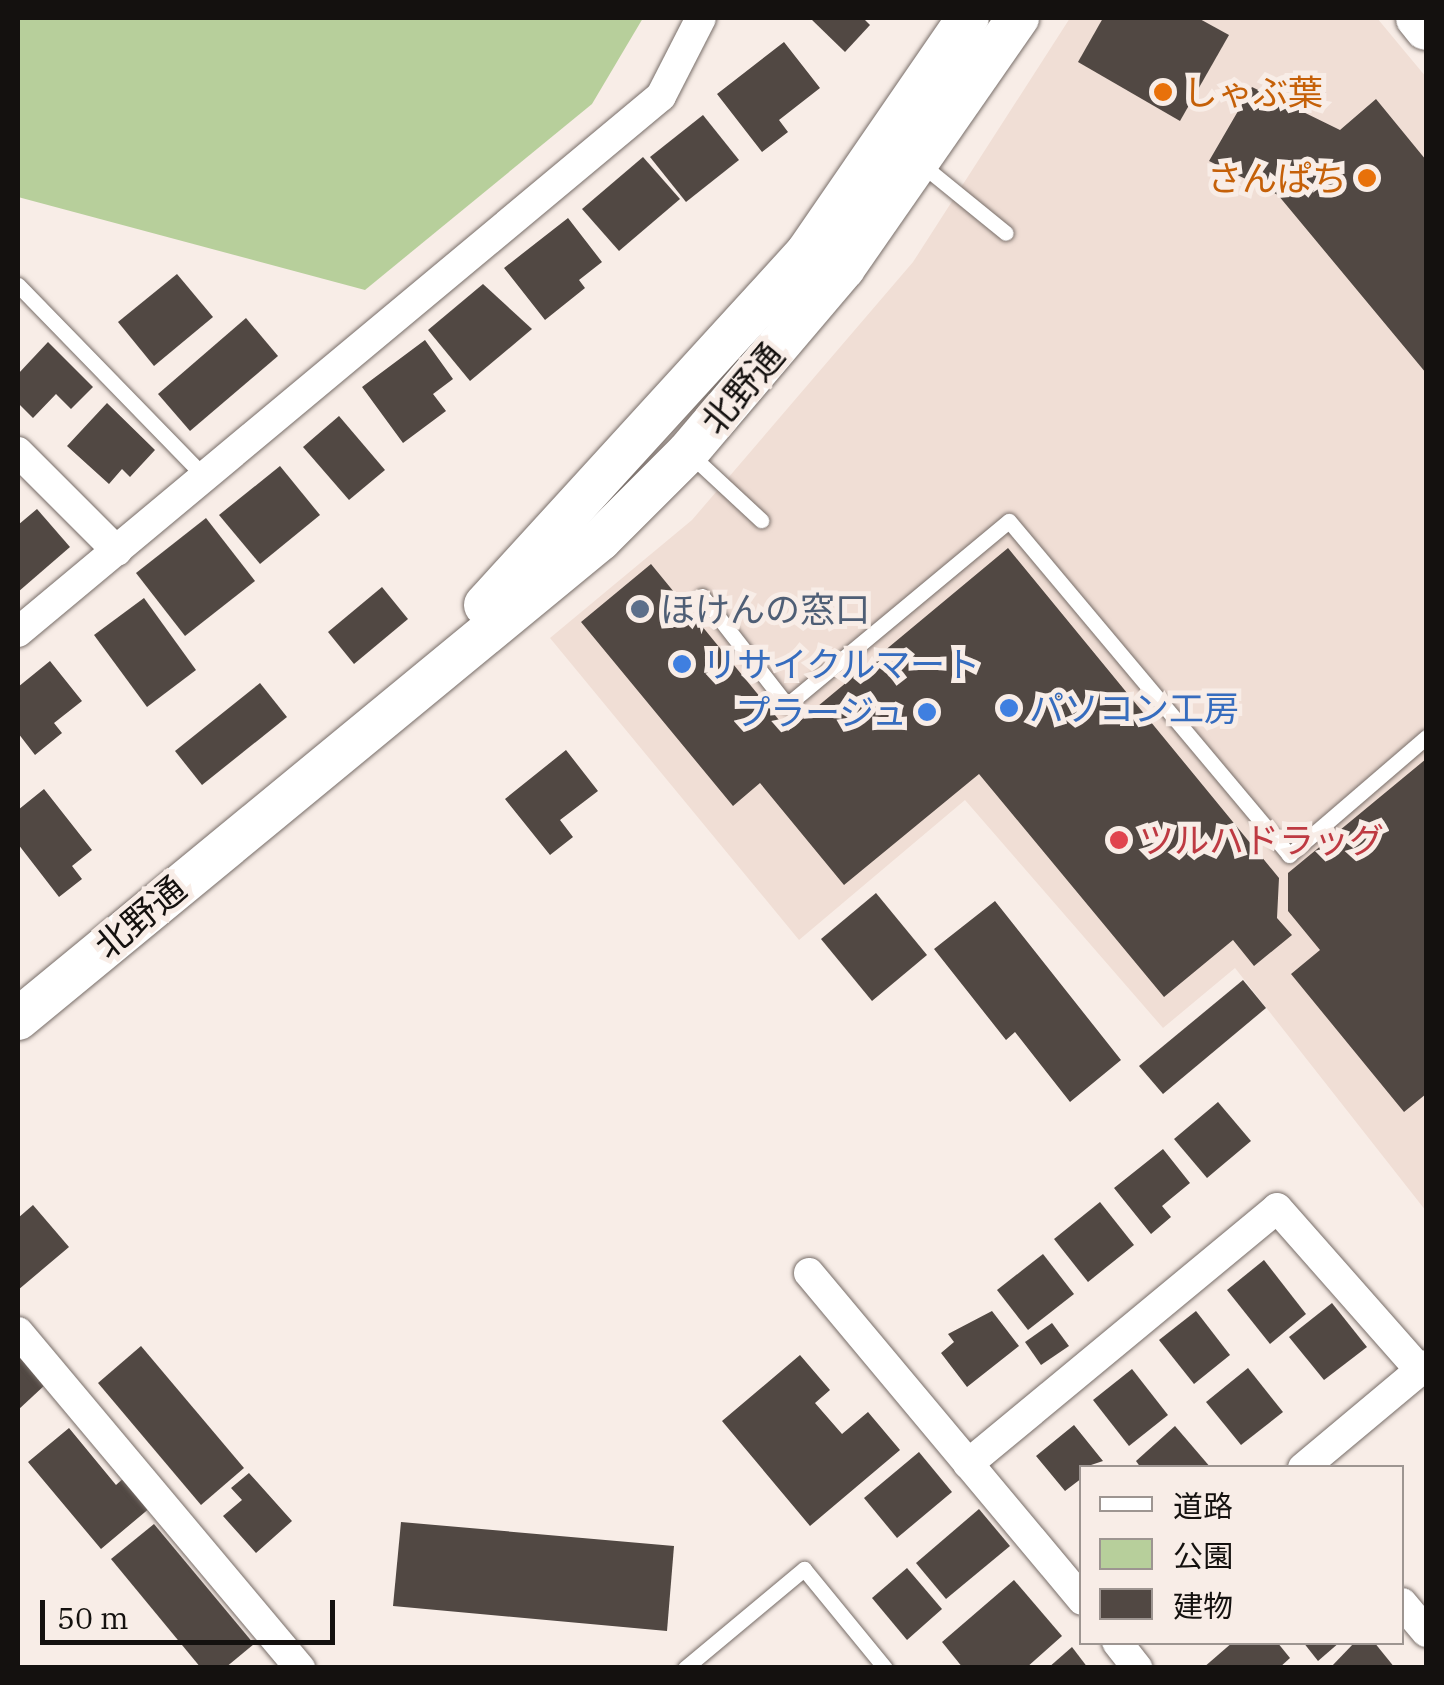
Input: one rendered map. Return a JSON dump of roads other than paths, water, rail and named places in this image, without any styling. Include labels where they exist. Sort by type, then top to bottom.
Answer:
[{"type":"street","points":[[18,632],[660,96],[702,18]]},
{"type":"street","name":"北野通","points":[[400,698],[807,252],[968,18]]},
{"type":"street","name":"北野通","points":[[18,1019],[400,698],[600,540],[688,452],[844,268],[1018,18]]},
{"type":"street","points":[[1416,18],[1426,30]]},
{"type":"street","points":[[18,452],[117,551]]},
{"type":"street","points":[[968,1464],[1277,1208],[1424,1368],[1308,1465]]},
{"type":"street","points":[[809,1272],[1079,1596]]},
{"type":"street","points":[[18,1332],[300,1668]]},
{"type":"street","points":[[1404,1604],[1426,1632]]},
{"type":"street","points":[[1119,1645],[1138,1668]]},
{"type":"lane","points":[[918,162],[1006,233]]},
{"type":"lane","points":[[18,285],[206,478]]},
{"type":"lane","points":[[688,452],[761,520]]},
{"type":"lane","points":[[702,596],[787,705],[1009,521],[1288,855],[1426,737]]},
{"type":"lane","points":[[685,1668],[804,1570],[885,1668]]},
{"type":"place","name":"しゃぶ葉","points":[[1163,92]]},
{"type":"place","name":"さんぱち","points":[[1367,178]]},
{"type":"place","name":"ほけんの窓口","points":[[640,609]]},
{"type":"place","name":"リサイクルマート","points":[[682,664]]},
{"type":"place","name":"パソコン工房","points":[[1009,708]]},
{"type":"place","name":"プラージュ","points":[[927,712]]},
{"type":"place","name":"ツルハドラッグ","points":[[1119,840]]}]
